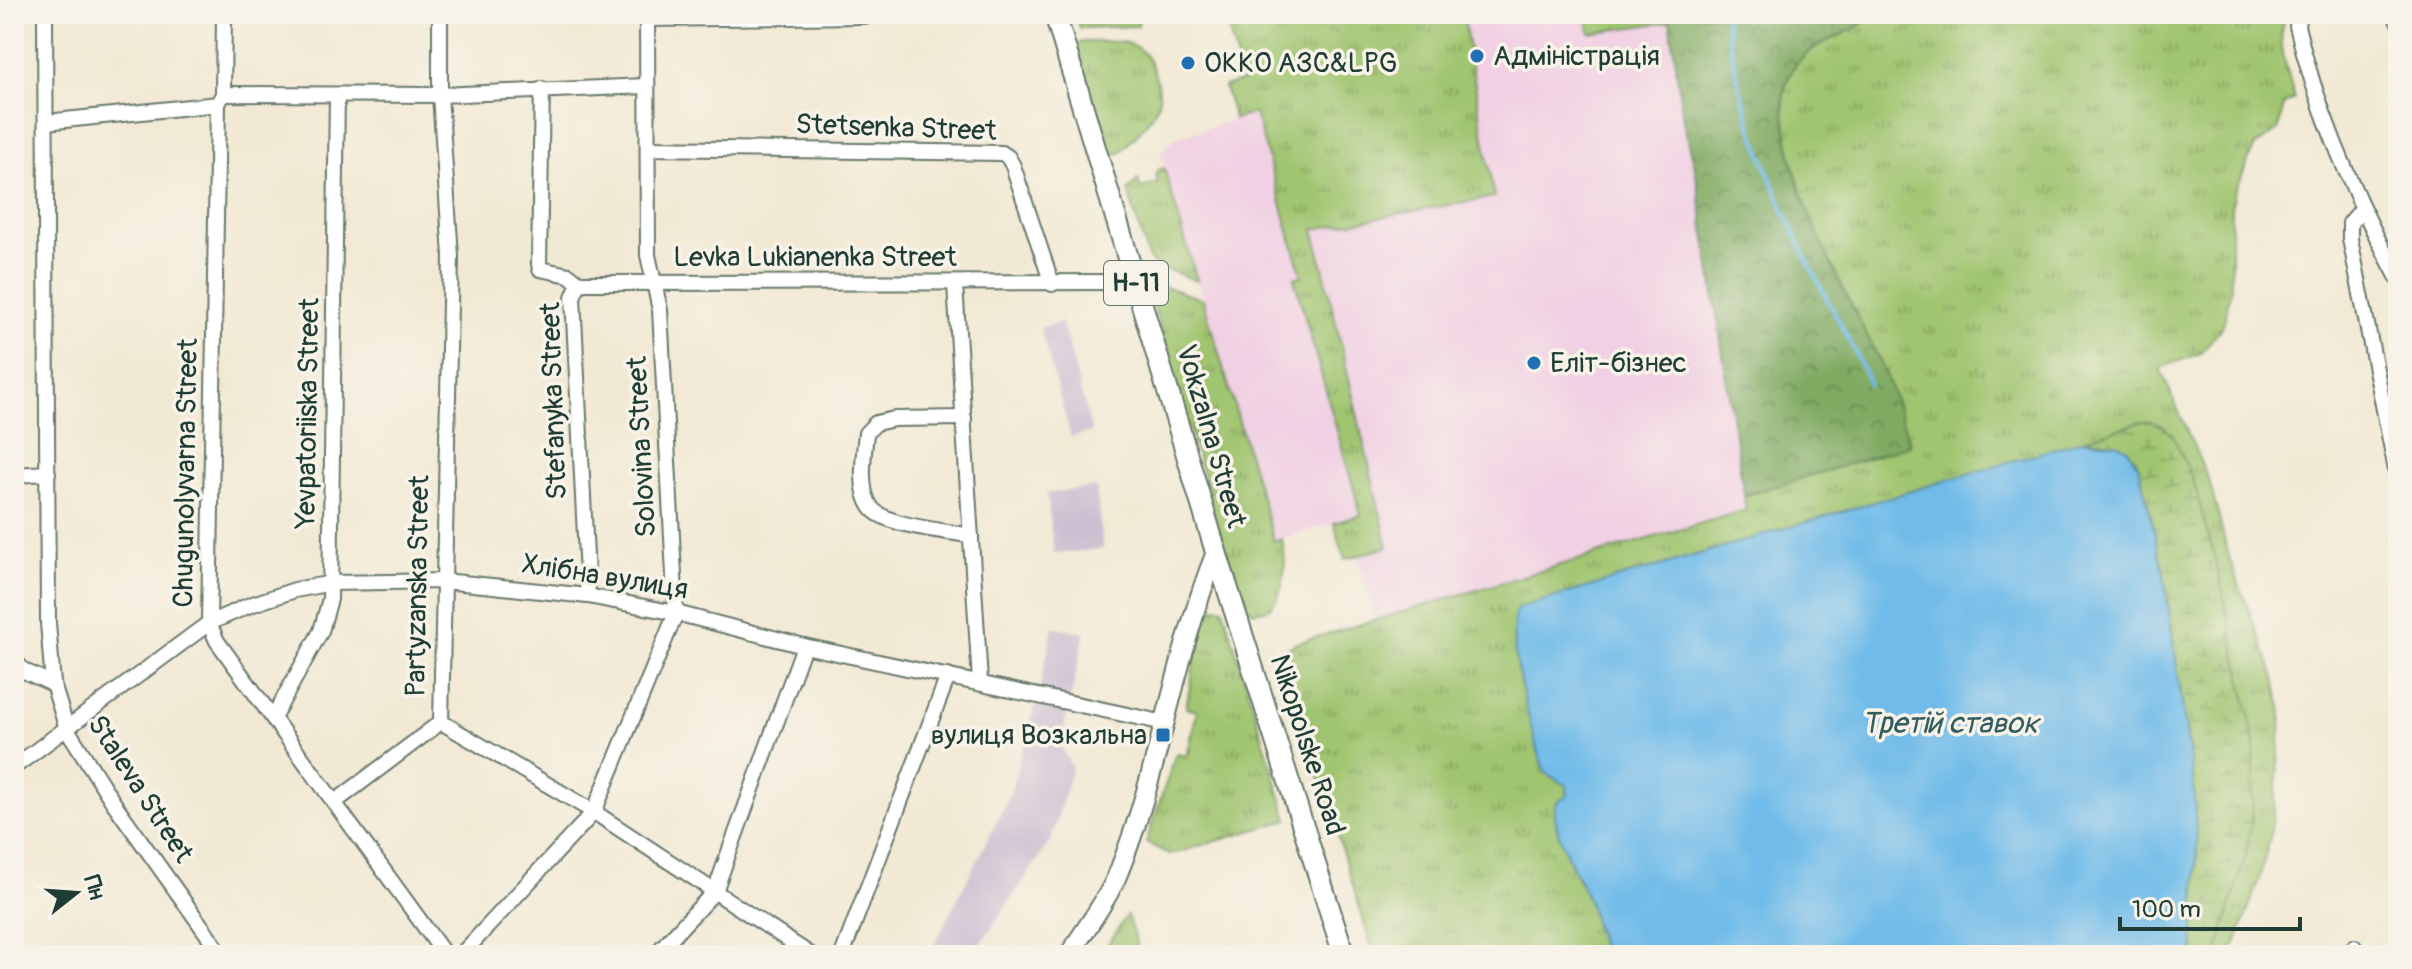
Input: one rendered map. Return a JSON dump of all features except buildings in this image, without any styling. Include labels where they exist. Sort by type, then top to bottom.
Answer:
[{"type":"main road","name":"Vokzalna Street","points":[[1055,14],[1216,552]]},
{"type":"main road","name":"Nikopolske Road","points":[[1216,552],[1344,955]]},
{"type":"street","name":"Staleva Street","points":[[45,14],[48,623],[53,684],[67,729],[113,802],[222,955]]},
{"type":"street","name":"Chugunolyvarna Street","points":[[224,14],[209,623],[217,641],[445,955]]},
{"type":"street","name":"Partyzanska Street","points":[[440,14],[440,95],[451,256],[441,722],[594,812],[811,955]]},
{"type":"street","points":[[647,17],[901,14]]},
{"type":"street","points":[[2299,14],[2297,26],[2323,114],[2361,210],[2398,278]]},
{"type":"street","points":[[2394,14],[2398,21]]},
{"type":"street","name":"Solovina Street","points":[[461,955],[594,812],[676,613],[660,310],[648,255],[647,17]]},
{"type":"street","points":[[46,122],[221,99],[440,95],[646,86]]},
{"type":"street","name":"Stefanyka Street","points":[[542,89],[539,264],[540,269],[569,275],[579,283],[573,297],[588,596]]},
{"type":"street","name":"Yevpatoriiska Street","points":[[273,718],[321,631],[332,583],[337,95]]},
{"type":"street","name":"Stetsenka Street","points":[[648,148],[1002,153],[1011,160],[1052,284]]},
{"type":"street","points":[[2361,210],[2350,223],[2350,239],[2398,480]]},
{"type":"street","name":"Levka Lukianenka Street","points":[[579,283],[1136,282]]},
{"type":"street","points":[[955,284],[980,682]]},
{"type":"street","points":[[964,418],[894,419],[876,423],[866,433],[865,485],[870,506],[883,518],[971,536]]},
{"type":"street","points":[[14,475],[48,473]]},
{"type":"street","name":"Vokzalna Street","points":[[1069,955],[1117,876],[1165,723],[1198,598],[1216,552]]},
{"type":"street","name":"Хлібна вулиця","points":[[14,767],[209,623],[295,590],[332,583],[444,581],[588,596],[676,613],[804,646],[1165,723]]},
{"type":"street","points":[[655,955],[715,891],[804,646]]},
{"type":"street","points":[[14,660],[24,671],[53,684]]},
{"type":"street","points":[[842,955],[948,676]]},
{"type":"street","points":[[335,802],[441,722]]},
{"type":"shaded area","name":"Еліт-бізнес","points":[[1463,14],[1586,14],[1590,33],[1669,22],[1683,120],[1695,167],[1746,510],[1376,620],[1357,556],[1388,547],[1314,229],[1493,197]]},
{"type":"shaded area","points":[[1255,113],[1302,276],[1294,279],[1361,515],[1274,541],[1160,153],[1172,139]]},
{"type":"shaded area","points":[[1062,322],[1092,432],[1071,437],[1040,328]]},
{"type":"shaded area","points":[[1096,487],[1103,549],[1054,554],[1047,493]]},
{"type":"shaded area","points":[[1053,626],[1085,633],[1060,746],[1072,767],[1051,840],[973,955],[929,955],[1009,797],[1038,695]]},
{"type":"green space","points":[[1075,14],[1138,14],[1138,26],[1080,28]]},
{"type":"green space","points":[[1224,14],[1463,14],[1494,197],[1314,229],[1388,547],[1345,559],[1334,523],[1361,515],[1294,278],[1302,276],[1255,113],[1234,119],[1224,87],[1243,81]]},
{"type":"green space","points":[[1586,14],[1669,14],[1669,22],[1590,33]]},
{"type":"green space","points":[[1669,14],[1872,14],[1863,23],[1818,46],[1798,62],[1787,82],[1783,98],[1784,115],[1795,170],[1814,227],[1885,374],[1910,445],[1744,496],[1695,167],[1683,120]]},
{"type":"green space","points":[[1872,14],[2285,14],[2282,46],[2295,99],[2284,104],[2278,130],[2254,147],[2235,192],[2231,207],[2231,289],[2223,325],[2201,353],[2160,368],[2210,484],[2230,561],[2275,678],[2282,712],[2269,842],[2237,941],[2228,955],[1374,955],[1282,654],[1294,644],[1746,510],[1744,496],[1910,445],[1885,374],[1814,227],[1795,170],[1784,115],[1783,98],[1787,82],[1798,62],[1818,46],[1863,23]]},
{"type":"green space","points":[[1081,42],[1118,42],[1137,47],[1151,64],[1156,78],[1159,96],[1155,110],[1120,153],[1108,151],[1077,47]]},
{"type":"green space","points":[[1164,168],[1197,281],[1155,265],[1148,257],[1128,191],[1138,179],[1141,188],[1158,183],[1158,170]]},
{"type":"green space","points":[[1150,282],[1203,299],[1274,541],[1282,539],[1284,547],[1281,587],[1273,604],[1265,610],[1254,612],[1244,605],[1219,531],[1148,286]]},
{"type":"green space","points":[[2141,422],[2163,426],[2173,436],[2193,480],[2219,574],[2255,742],[2252,818],[2246,854],[2216,955],[2193,955],[2197,848],[2193,780],[2163,569],[2139,467],[2128,449],[2101,440],[2082,440]]},
{"type":"green space","points":[[1223,608],[1288,820],[1169,855],[1146,842],[1176,754],[1187,756],[1197,711],[1186,708],[1203,615],[1207,609]]},
{"type":"green space","points":[[1127,915],[1140,955],[1101,955]]},
{"type":"water","name":"Третій ставок","points":[[2082,440],[2116,443],[2128,449],[2139,467],[2163,569],[2193,780],[2197,848],[2193,955],[1603,955],[1588,901],[1556,825],[1557,802],[1567,796],[1567,785],[1545,773],[1528,713],[1516,663],[1514,621],[1518,608]]},
{"type":"waterway","points":[[1725,14],[1738,81],[1770,177],[1797,239],[1870,385]]},
{"type":"place","name":"Адміністрація","points":[[1477,56]]},
{"type":"place","name":"ОККО АЗС&LPG","points":[[1188,63]]},
{"type":"place","name":"Еліт-бізнес","points":[[1534,363]]},
{"type":"place","name":"вулиця Возкальна","points":[[1163,735]]}]
